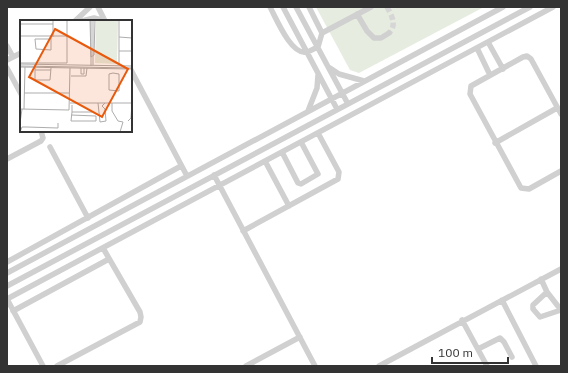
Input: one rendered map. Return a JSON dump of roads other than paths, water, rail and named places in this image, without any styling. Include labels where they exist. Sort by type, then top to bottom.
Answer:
[{"type":"street","points":[[76,20],[90,7]]},
{"type":"street","points":[[98,7],[104,20]]},
{"type":"street","points":[[270,7],[291,44],[303,52],[307,52],[318,47],[322,33],[309,7]]},
{"type":"street","points":[[283,7],[338,109]]},
{"type":"street","points":[[296,7],[348,104]]},
{"type":"street","points":[[322,33],[371,7]]},
{"type":"street","points":[[7,286],[203,180],[389,83],[530,7]]},
{"type":"street","points":[[43,366],[7,299],[553,7]]},
{"type":"street","points":[[7,273],[500,8]]},
{"type":"street","points":[[357,14],[367,31],[374,38],[381,38],[389,33]]},
{"type":"street","points":[[86,20],[94,18],[101,20]]},
{"type":"street","points":[[488,42],[503,69]]},
{"type":"street","points":[[7,46],[10,58],[20,53]]},
{"type":"street","points":[[477,48],[490,75]]},
{"type":"street","points":[[561,114],[531,59],[527,56],[471,86],[469,90],[495,143],[521,188],[528,189],[561,171]]},
{"type":"street","points":[[328,67],[339,74],[364,81]]},
{"type":"street","points":[[7,68],[9,75],[20,92]]},
{"type":"street","points":[[132,72],[187,176]]},
{"type":"street","points":[[308,111],[317,88],[318,72]]},
{"type":"street","points":[[386,97],[389,83]]},
{"type":"street","points":[[495,143],[557,108]]},
{"type":"street","points":[[7,159],[41,141],[43,138],[41,132]]},
{"type":"street","points":[[244,231],[338,178],[338,172],[318,133]]},
{"type":"street","points":[[282,152],[298,183],[301,184],[318,174],[301,142]]},
{"type":"street","points":[[50,147],[88,218]]},
{"type":"street","points":[[264,161],[289,206]]},
{"type":"street","points":[[7,262],[181,166]]},
{"type":"street","points":[[198,170],[203,180]]},
{"type":"street","points":[[214,175],[315,366]]},
{"type":"street","points":[[57,366],[140,322],[140,312],[103,248]]},
{"type":"street","points":[[13,311],[109,259]]},
{"type":"street","points":[[379,366],[462,320],[561,269]]},
{"type":"street","points":[[540,279],[547,292],[561,310],[544,317],[537,315],[533,309],[533,305],[547,292]]},
{"type":"street","points":[[502,300],[536,366]]},
{"type":"street","points":[[462,320],[487,366]]},
{"type":"street","points":[[246,366],[300,337]]},
{"type":"street","points":[[478,350],[500,338],[504,342],[512,357]]},
{"type":"tunnel","points":[[387,7],[392,17],[393,24],[393,27],[389,33]]}]
